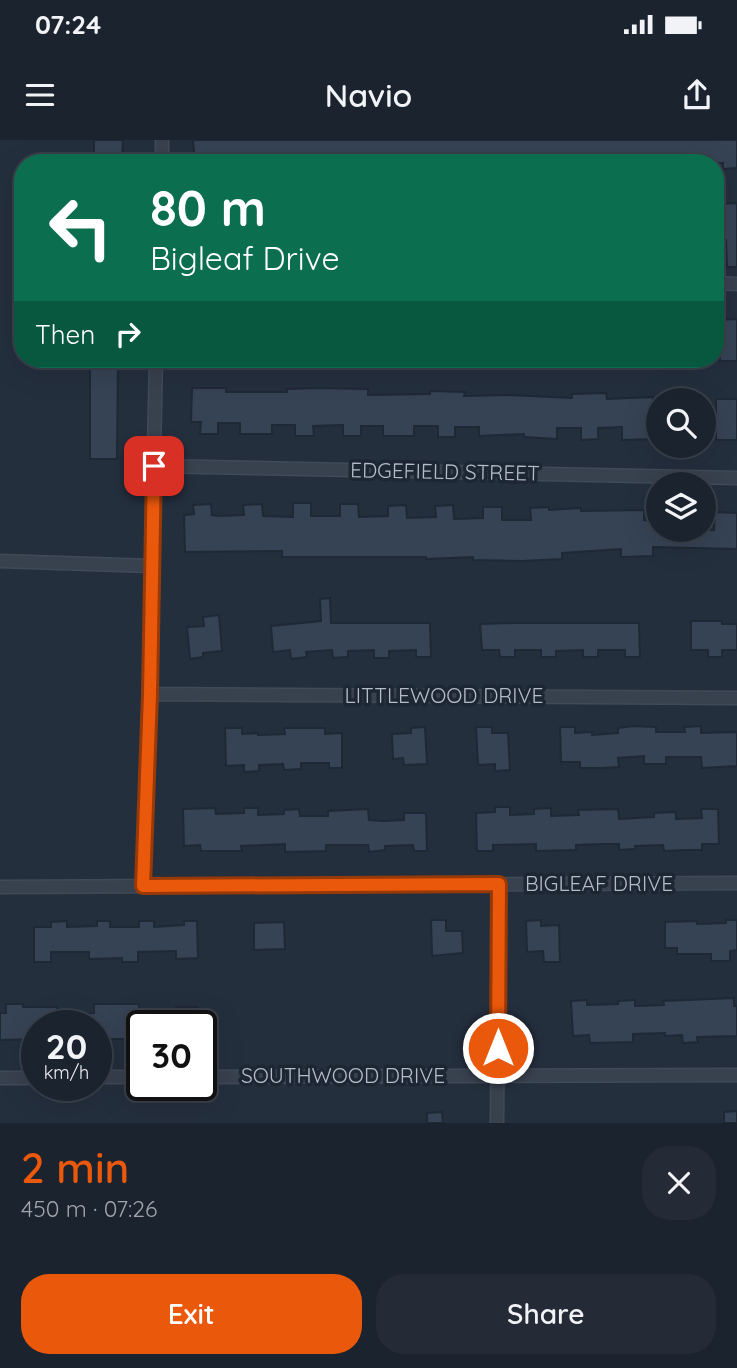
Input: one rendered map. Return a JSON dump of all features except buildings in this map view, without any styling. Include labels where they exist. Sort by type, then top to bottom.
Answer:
[{"type":"street","points":[[143,886],[150,694],[150,566],[156,368]]},
{"type":"street","name":"EDGEFIELD STREET","points":[[154,466],[737,478]]},
{"type":"street","points":[[0,561],[150,566]]},
{"type":"street","name":"LITTLEWOOD DRIVE","points":[[150,694],[737,698]]},
{"type":"street","name":"BIGLEAF DRIVE","points":[[0,887],[737,883]]},
{"type":"street","points":[[497,1123],[499,884]]},
{"type":"street","name":"SOUTHWOOD DRIVE","points":[[217,1077],[737,1075]]},
{"type":"street","points":[[0,1078],[21,1078]]},
{"type":"route","points":[[154,466],[143,886],[499,884],[498,1048]]}]
